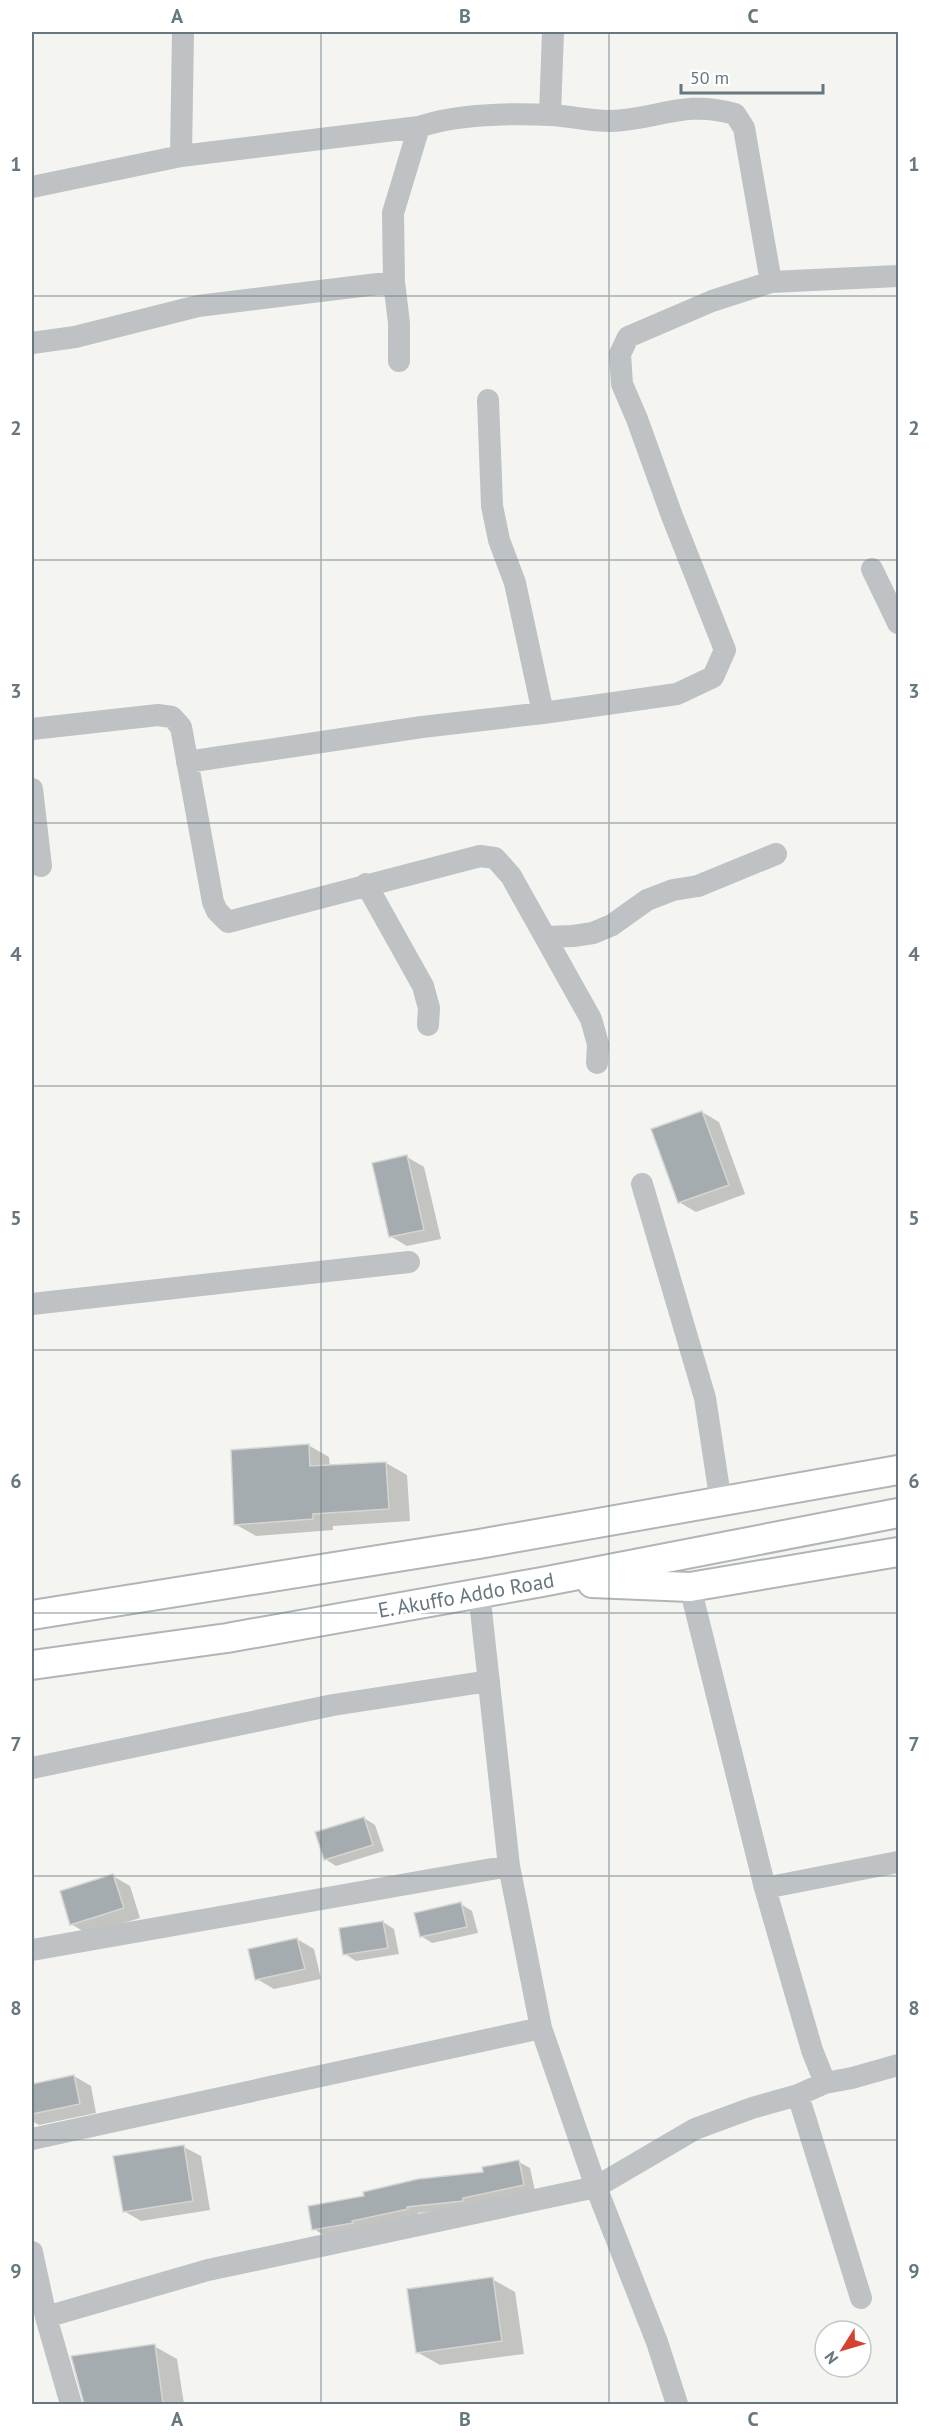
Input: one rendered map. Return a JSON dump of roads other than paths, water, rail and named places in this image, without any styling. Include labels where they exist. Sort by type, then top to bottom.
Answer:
[{"type":"main road","points":[[834,1482],[898,1449]]},
{"type":"main road","points":[[32,1615],[468,1546],[898,1470]]},
{"type":"main road","name":"E. Akuffo Addo Road","points":[[32,1665],[227,1638],[542,1582],[898,1513]]},
{"type":"main road","points":[[542,1582],[690,1587],[898,1552]]},
{"type":"street","points":[[181,156],[183,32]]},
{"type":"street","points":[[550,115],[553,32]]},
{"type":"street","points":[[32,187],[181,156],[419,127],[454,120],[550,115],[607,121],[626,120],[693,107],[716,108],[735,114],[744,128],[771,282]]},
{"type":"street","points":[[399,361],[393,213],[419,127]]},
{"type":"street","points":[[187,762],[411,729],[677,694],[713,677],[725,650],[622,384],[620,354],[628,337],[712,301],[771,282],[898,276]]},
{"type":"street","points":[[32,344],[75,337],[198,306],[394,282]]},
{"type":"street","points":[[488,400],[492,506],[499,540],[515,583],[543,713]]},
{"type":"street","points":[[872,569],[898,623]]},
{"type":"street","points":[[32,729],[159,715],[172,717],[181,726],[213,902],[217,911],[228,922],[480,855],[495,858],[511,876],[591,1019],[598,1044],[597,1063]]},
{"type":"street","points":[[32,789],[41,866]]},
{"type":"street","points":[[546,937],[593,933],[612,925],[647,900],[673,890],[698,886],[776,854]]},
{"type":"street","points":[[366,884],[423,986],[429,1008],[428,1025]]},
{"type":"street","points":[[642,1184],[705,1398],[721,1503]]},
{"type":"street","points":[[32,1304],[409,1262]]},
{"type":"street","points":[[690,1587],[765,1888],[813,2050],[825,2082]]},
{"type":"street","points":[[479,1592],[509,1866],[541,2028],[596,2187],[657,2342],[677,2404]]},
{"type":"street","points":[[32,1767],[333,1705],[489,1681]]},
{"type":"street","points":[[765,1888],[898,1862]]},
{"type":"street","points":[[32,1950],[509,1866]]},
{"type":"street","points":[[32,2139],[541,2028]]},
{"type":"street","points":[[46,2317],[207,2270],[596,2187],[695,2130],[752,2108],[798,2095],[825,2082],[852,2078],[898,2066]]},
{"type":"street","points":[[798,2095],[861,2298]]},
{"type":"street","points":[[32,2252],[46,2317],[71,2404]]}]
